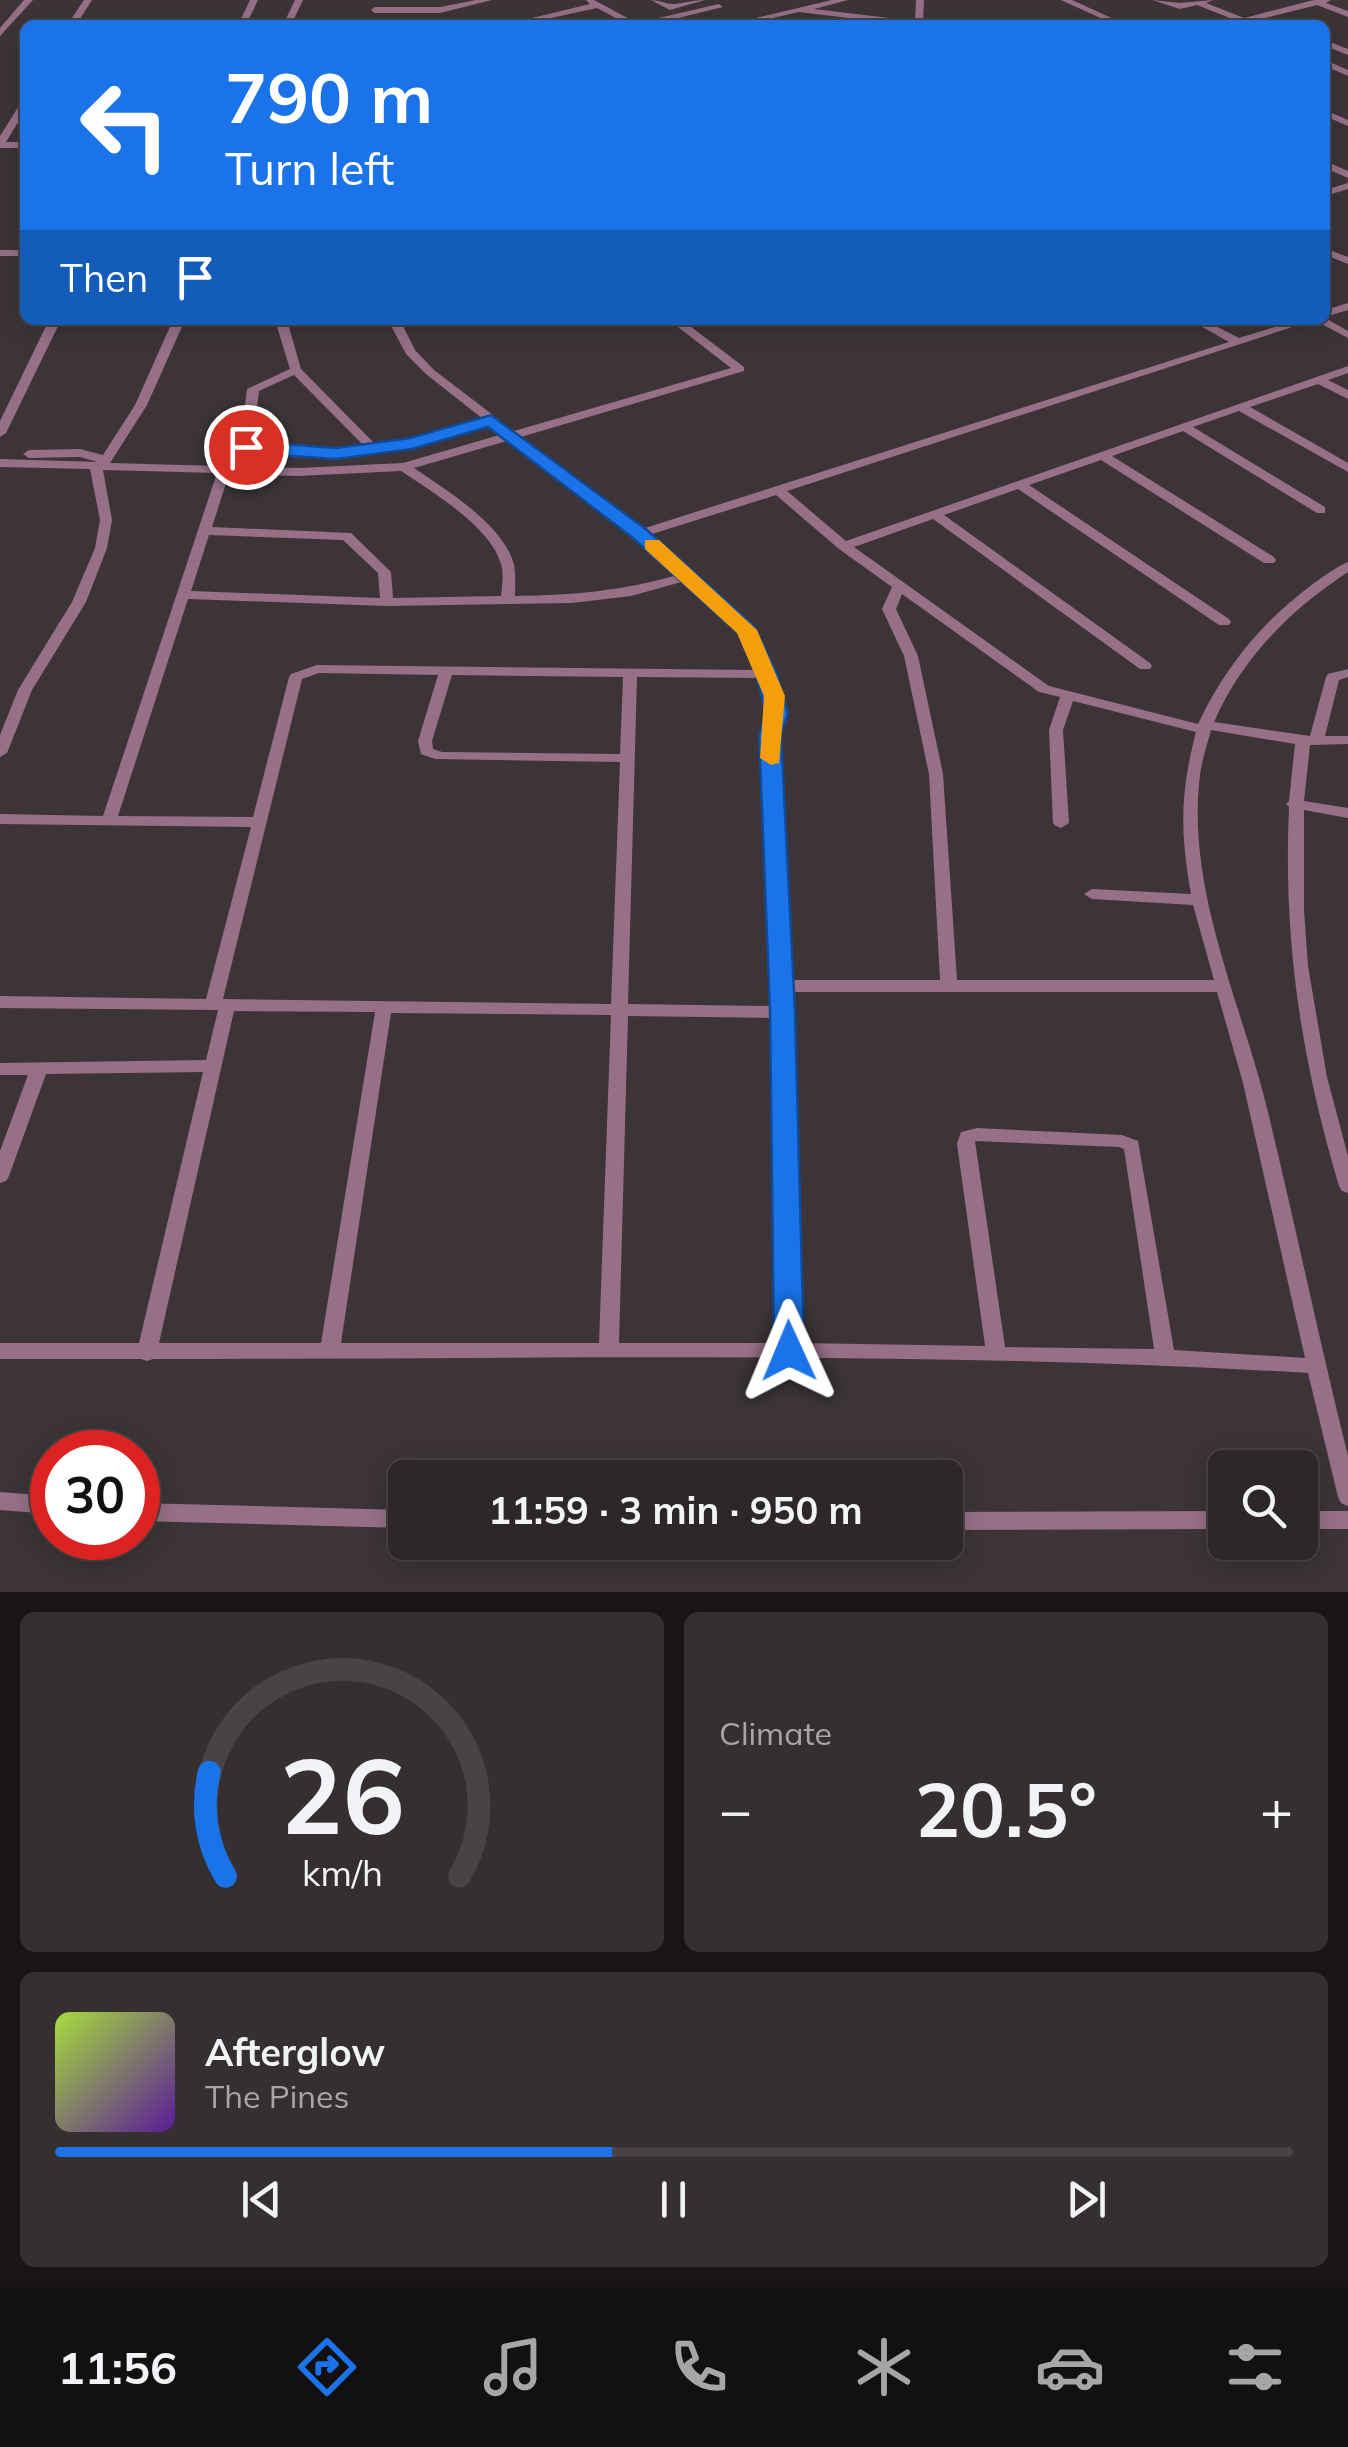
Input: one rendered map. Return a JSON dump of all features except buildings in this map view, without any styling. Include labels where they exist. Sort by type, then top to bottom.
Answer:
[{"type":"street","points":[[0,33],[29,0]]},
{"type":"street","points":[[377,5],[432,10],[488,0]]},
{"type":"street","points":[[655,0],[670,7],[704,0],[719,7],[660,20]]},
{"type":"street","points":[[767,0],[794,11],[881,20]]},
{"type":"street","points":[[753,20],[844,0]]},
{"type":"street","points":[[1065,0],[1111,20]]},
{"type":"street","points":[[1156,0],[1174,6],[1205,2],[1244,20],[1319,1],[1348,14]]},
{"type":"street","points":[[530,20],[593,3],[627,20]]},
{"type":"street","points":[[568,12],[579,20]]},
{"type":"street","points":[[0,144],[20,114]]},
{"type":"street","points":[[1332,254],[1348,261]]},
{"type":"street","points":[[1331,311],[1348,335]]},
{"type":"street","points":[[0,433],[53,325]]},
{"type":"street","points":[[0,753],[25,690],[79,602],[101,548],[106,520],[101,463],[142,406],[177,325]]},
{"type":"street","points":[[282,325],[296,370],[372,447]]},
{"type":"street","points":[[396,325],[410,352],[690,576],[747,630],[766,674],[777,714],[770,734],[782,1012],[789,1351]]},
{"type":"street","points":[[0,464],[101,463],[298,472],[404,467],[740,370],[682,325]]},
{"type":"street","points":[[1206,325],[1238,342]]},
{"type":"street","points":[[640,534],[1292,325]]},
{"type":"street","points":[[844,546],[1348,368]]},
{"type":"street","points":[[296,370],[253,390],[246,447],[312,454],[412,443],[491,420]]},
{"type":"street","points":[[1318,379],[1348,396]]},
{"type":"street","points":[[1242,408],[1348,468]]},
{"type":"street","points":[[1186,428],[1320,510]]},
{"type":"street","points":[[0,453],[80,453],[101,463]]},
{"type":"street","points":[[1104,456],[1269,560]]},
{"type":"street","points":[[404,467],[461,508],[501,551],[509,572],[508,597]]},
{"type":"street","points":[[109,820],[224,468]]},
{"type":"street","points":[[1020,485],[1224,622]]},
{"type":"street","points":[[778,491],[898,588],[1028,679],[1067,698],[1204,728],[1310,740],[1348,740]]},
{"type":"street","points":[[936,515],[1145,666]]},
{"type":"street","points":[[206,530],[346,536],[384,572],[387,602]]},
{"type":"street","points":[[1348,566],[1303,596],[1264,635],[1204,728],[1192,794],[1200,900],[1251,1081],[1348,1498]]},
{"type":"street","points":[[184,595],[387,602],[604,597],[690,576]]},
{"type":"street","points":[[898,588],[889,608],[911,656],[936,774],[948,985]]},
{"type":"street","points":[[147,1353],[215,1066],[220,1006],[259,822],[296,677],[317,669],[766,674]]},
{"type":"street","points":[[446,672],[425,741],[426,751],[440,756],[626,758]]},
{"type":"street","points":[[1348,673],[1333,677],[1310,740],[1294,804],[1296,945],[1320,1083],[1348,1186]]},
{"type":"street","points":[[609,1350],[630,675]]},
{"type":"street","points":[[1061,823],[1056,730],[1067,698]]},
{"type":"street","points":[[1294,804],[1348,813]]},
{"type":"street","points":[[0,819],[259,822]]},
{"type":"street","points":[[1092,894],[1200,900]]},
{"type":"street","points":[[781,986],[1224,986]]},
{"type":"street","points":[[0,1002],[782,1012]]},
{"type":"street","points":[[330,1349],[384,1006]]},
{"type":"street","points":[[0,1069],[215,1066]]},
{"type":"street","points":[[0,1176],[39,1069]]},
{"type":"street","points":[[996,1355],[966,1144],[968,1137],[978,1134],[1122,1140],[1132,1146],[1165,1357]]},
{"type":"street","points":[[0,1351],[789,1351],[1165,1357],[1315,1366]]},
{"type":"street","points":[[0,1502],[30,1504]]},
{"type":"street","points":[[160,1513],[388,1519]]},
{"type":"street","points":[[963,1521],[1208,1520]]},
{"type":"street","points":[[1318,1520],[1348,1520]]},
{"type":"slow traffic","points":[[652,545],[747,630],[774,696],[777,714],[770,734],[771,758]]},
{"type":"route","points":[[246,447],[286,453],[336,453],[412,443],[491,420],[640,534],[747,630],[774,696],[777,714],[770,734],[782,1012],[789,1351]]}]
